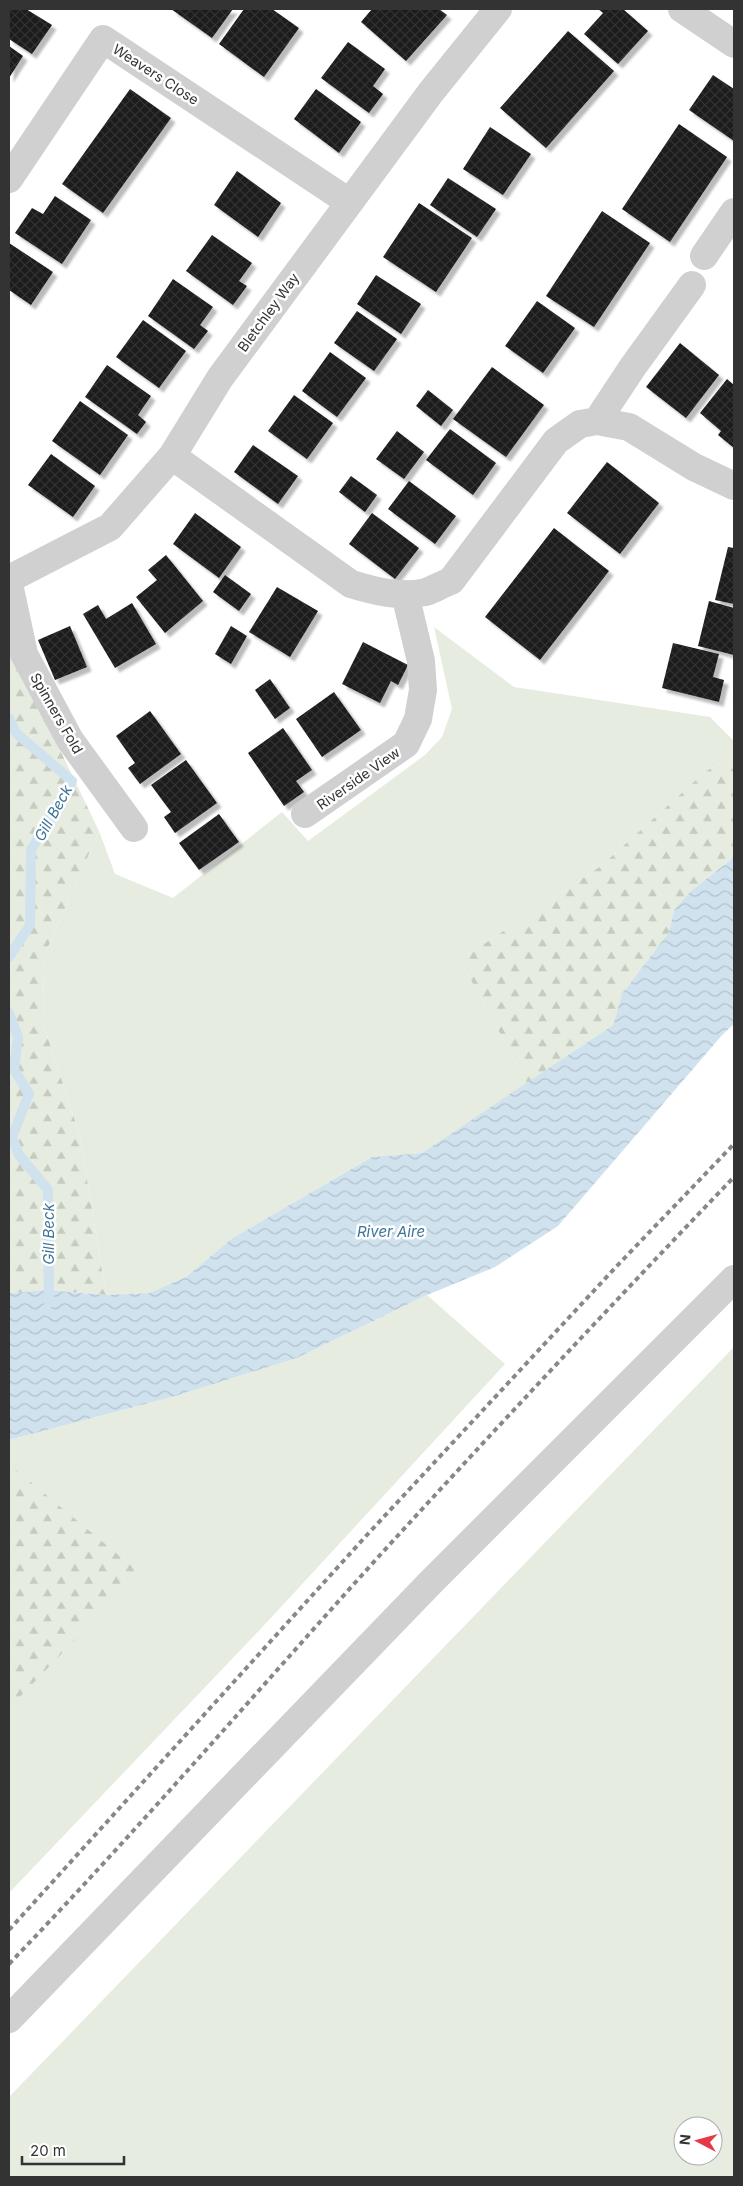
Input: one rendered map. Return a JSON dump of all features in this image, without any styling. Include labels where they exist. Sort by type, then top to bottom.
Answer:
[{"type":"street","name":"Bletchley Way","points":[[9,579],[110,527],[172,456],[220,378],[430,92],[498,9]]},
{"type":"street","points":[[682,9],[734,44]]},
{"type":"street","name":"Weavers Close","points":[[9,179],[103,39],[349,202]]},
{"type":"street","points":[[704,256],[734,212]]},
{"type":"street","points":[[597,421],[692,284]]},
{"type":"street","points":[[172,456],[351,584],[378,592],[405,594],[425,592],[451,581],[556,441],[580,424],[597,421],[629,427],[694,467],[734,486]]},
{"type":"street","name":"Spinners Fold","points":[[9,584],[24,654],[70,740],[134,828]]},
{"type":"street","name":"Riverside View","points":[[305,814],[406,744],[418,718],[423,690],[421,661],[405,594]]},
{"type":"street","points":[[9,2019],[431,1582],[734,1279]]},
{"type":"green space","points":[[434,627],[514,687],[710,717],[734,741],[734,755],[706,771],[601,866],[460,960],[527,1083],[422,1153],[372,1157],[231,1239],[186,1277],[149,1293],[106,1295],[80,1136],[43,1023],[44,956],[99,831],[115,874],[173,898],[282,812],[308,841],[425,755],[442,737],[452,709]]},
{"type":"green space","points":[[9,644],[99,831],[44,956],[43,1023],[80,1136],[106,1295],[47,1290],[9,1293]]},
{"type":"green space","points":[[734,755],[734,857],[691,891],[674,910],[669,932],[622,994],[613,1025],[527,1083],[460,960],[601,866],[706,771]]},
{"type":"green space","points":[[427,1295],[505,1364],[269,1620],[9,1893],[9,1440],[172,1397],[297,1358]]},
{"type":"green space","points":[[734,1347],[734,2177],[9,2177],[9,2097]]},
{"type":"green space","points":[[9,1464],[140,1573],[9,1708]]},
{"type":"water","name":"River Aire","points":[[734,857],[734,1024],[723,1034],[558,1226],[495,1267],[427,1295],[297,1358],[172,1397],[9,1440],[9,1293],[47,1290],[106,1295],[149,1293],[186,1277],[231,1239],[372,1157],[422,1153],[613,1025],[622,994],[669,932],[674,910],[691,891]]},
{"type":"building","points":[[9,9],[26,9],[52,25],[32,54],[9,39]]},
{"type":"building","points":[[171,9],[233,9],[212,38]]},
{"type":"building","points":[[244,9],[272,9],[299,28],[264,77],[219,44]]},
{"type":"building","points":[[372,9],[439,9],[447,15],[406,61],[361,22]]},
{"type":"building","points":[[598,9],[623,9],[648,31],[618,64],[584,34],[603,13]]},
{"type":"building","points":[[568,31],[614,71],[546,148],[500,108]]},
{"type":"building","points":[[348,42],[385,69],[373,86],[383,94],[369,113],[321,78]]},
{"type":"building","points":[[9,46],[23,56],[9,78]]},
{"type":"building","points":[[713,75],[734,89],[734,141],[689,110]]},
{"type":"building","points":[[130,89],[171,118],[103,213],[62,184]]},
{"type":"building","points":[[316,89],[361,122],[339,153],[294,119]]},
{"type":"building","points":[[679,124],[727,157],[670,242],[622,209]]},
{"type":"building","points":[[490,127],[531,154],[503,195],[463,169]]},
{"type":"building","points":[[237,171],[281,203],[258,237],[214,205]]},
{"type":"building","points":[[448,178],[496,209],[477,237],[430,205]]},
{"type":"building","points":[[55,196],[91,220],[62,264],[15,233],[32,208],[43,214]]},
{"type":"building","points":[[419,203],[472,238],[436,292],[383,257]]},
{"type":"building","points":[[602,211],[650,243],[594,327],[546,296]]},
{"type":"building","points":[[212,235],[252,263],[239,281],[247,286],[233,305],[186,271]]},
{"type":"building","points":[[9,243],[53,272],[31,305],[9,290]]},
{"type":"building","points":[[376,275],[421,304],[401,334],[357,304]]},
{"type":"building","points":[[173,279],[213,307],[200,325],[208,331],[194,349],[148,316]]},
{"type":"building","points":[[537,301],[575,328],[543,373],[505,346]]},
{"type":"building","points":[[357,311],[397,339],[374,371],[334,343]]},
{"type":"building","points":[[143,320],[186,351],[159,388],[116,357]]},
{"type":"building","points":[[680,343],[719,375],[686,418],[646,387]]},
{"type":"building","points":[[330,352],[366,378],[337,417],[302,391]]},
{"type":"building","points":[[107,365],[151,396],[138,415],[146,422],[137,434],[85,397]]},
{"type":"building","points":[[492,367],[544,405],[506,457],[453,419]]},
{"type":"building","points":[[727,379],[734,385],[734,448],[718,435],[721,431],[700,413]]},
{"type":"building","points":[[428,390],[453,410],[441,426],[416,406]]},
{"type":"building","points":[[294,395],[333,423],[307,459],[268,431]]},
{"type":"building","points":[[80,401],[128,435],[100,475],[52,441]]},
{"type":"building","points":[[450,429],[496,463],[473,495],[426,460]]},
{"type":"building","points":[[397,431],[424,452],[404,479],[376,459]]},
{"type":"building","points":[[253,445],[298,476],[278,504],[234,472]]},
{"type":"building","points":[[51,454],[95,486],[73,517],[28,485]]},
{"type":"building","points":[[607,462],[659,503],[620,554],[567,513]]},
{"type":"building","points":[[351,476],[377,495],[365,512],[339,492]]},
{"type":"building","points":[[409,481],[456,516],[435,544],[388,509]]},
{"type":"building","points":[[195,513],[241,547],[219,578],[173,544]]},
{"type":"building","points":[[372,513],[419,548],[395,579],[349,544]]},
{"type":"building","points":[[554,528],[609,571],[540,660],[485,617]]},
{"type":"building","points":[[728,547],[734,548],[734,604],[715,600]]},
{"type":"building","points":[[166,555],[203,601],[165,633],[136,597],[157,580],[148,570]]},
{"type":"building","points":[[225,575],[251,594],[239,611],[213,592]]},
{"type":"building","points":[[277,587],[318,611],[290,657],[249,632]]},
{"type":"building","points":[[709,601],[734,608],[734,655],[698,646]]},
{"type":"building","points":[[132,603],[156,644],[115,668],[83,614],[98,605],[106,619]]},
{"type":"building","points":[[70,626],[87,667],[55,680],[38,640]]},
{"type":"building","points":[[231,626],[247,636],[231,664],[215,654]]},
{"type":"building","points":[[363,642],[408,665],[398,685],[391,681],[380,703],[342,684]]},
{"type":"building","points":[[673,643],[719,654],[713,677],[724,680],[719,702],[662,688]]},
{"type":"building","points":[[270,679],[290,708],[275,719],[255,690]]},
{"type":"building","points":[[334,692],[361,730],[322,757],[296,719]]},
{"type":"building","points":[[150,711],[181,754],[140,784],[128,768],[135,763],[116,736]]},
{"type":"building","points":[[283,728],[312,770],[296,781],[304,792],[284,806],[248,753]]},
{"type":"building","points":[[186,760],[217,803],[175,833],[164,817],[171,812],[151,785]]},
{"type":"building","points":[[219,814],[239,842],[199,870],[179,843]]},
{"type":"waterway","name":"Gill Beck","points":[[9,718],[16,733],[72,781],[31,850],[30,925],[9,957]]},
{"type":"waterway","name":"Gill Beck","points":[[9,1013],[18,1037],[14,1069],[29,1094],[12,1137],[19,1155],[48,1190],[49,1303]]},
{"type":"railway","points":[[9,1930],[366,1536],[615,1268],[734,1144]]},
{"type":"railway","points":[[9,1964],[150,1812],[425,1506],[556,1364],[734,1177]]}]
